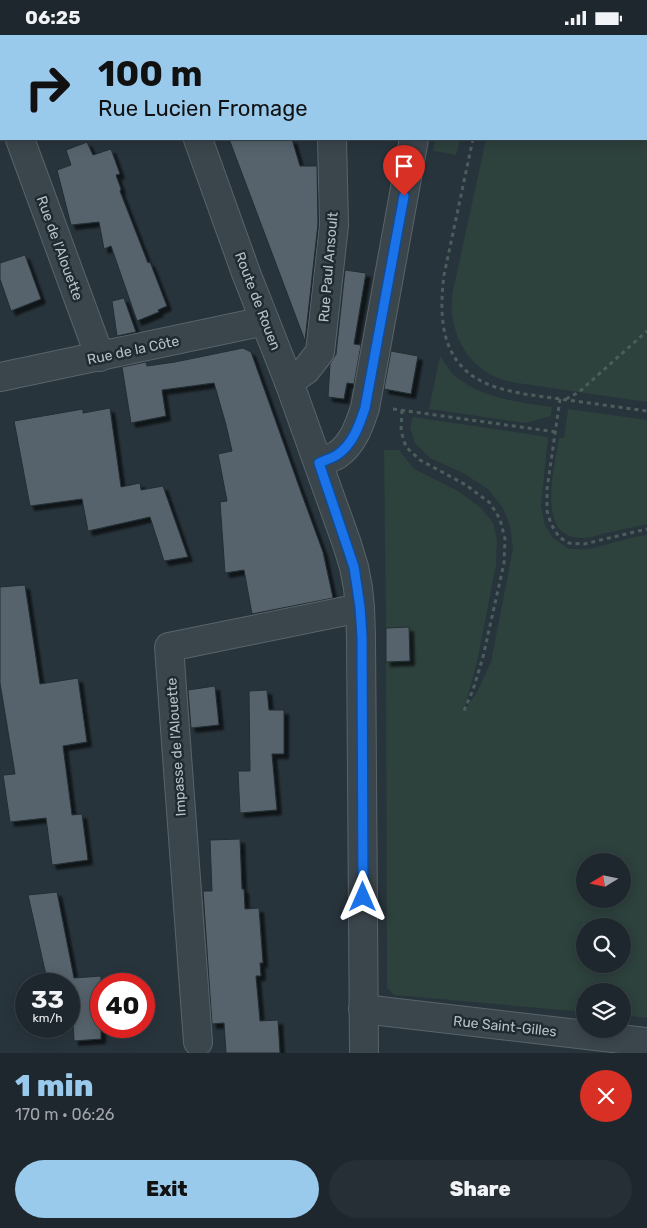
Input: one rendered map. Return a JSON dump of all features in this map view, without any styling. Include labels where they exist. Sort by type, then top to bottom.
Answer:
[{"type":"street","name":"Rue de l'Alouette","points":[[20,140],[100,357]]},
{"type":"street","name":"Route de Rouen","points":[[198,140],[246,273],[319,463],[354,567],[362,637],[364,1053]]},
{"type":"street","name":"Rue Paul Ansoult","points":[[289,382],[306,370],[320,352],[334,225],[332,140]]},
{"type":"street","points":[[319,463],[336,456],[351,442],[359,426],[365,404],[414,140]]},
{"type":"street","name":"Rue de la Côte","points":[[0,377],[265,321]]},
{"type":"street","name":"Impasse de l'Alouette","points":[[198,1042],[169,647],[360,607]]},
{"type":"street","name":"Rue Saint-Gilles","points":[[363,1009],[647,1041]]},
{"type":"path","points":[[473,140],[444,275],[441,309],[444,331],[456,361],[483,382],[511,391],[647,411]]},
{"type":"path","points":[[566,400],[579,392],[647,331]]},
{"type":"path","points":[[560,399],[547,489],[547,511],[551,524],[559,537],[569,543],[584,544],[647,529]]},
{"type":"path","points":[[365,404],[556,432]]},
{"type":"path","points":[[402,410],[401,431],[406,447],[420,461],[466,485],[490,503],[500,519],[505,539],[504,563],[483,657],[473,691],[463,713]]},
{"type":"green space","points":[[435,140],[460,140],[456,155],[433,151]]},
{"type":"green space","points":[[486,140],[647,140],[647,402],[517,383],[500,379],[488,373],[466,353],[457,335],[452,311],[453,291]]},
{"type":"green space","points":[[440,356],[451,372],[473,388],[498,397],[552,407],[551,416],[526,423],[429,409]]},
{"type":"green space","points":[[568,409],[647,420],[647,524],[583,538],[568,535],[558,527],[553,514],[551,499],[552,482],[559,438],[564,438]]},
{"type":"green space","points":[[413,417],[548,437],[541,506],[545,525],[553,538],[569,549],[590,549],[647,535],[647,1018],[631,1016],[631,983],[576,983],[576,1011],[394,995],[387,988],[386,662],[409,628],[386,628],[384,450],[399,450],[414,469],[458,491],[481,508],[493,523],[497,540],[496,565],[477,662],[464,711],[477,692],[491,662],[513,549],[510,526],[503,508],[488,489],[463,473],[430,458],[415,443],[410,427]]},
{"type":"building","points":[[229,140],[292,140],[300,166],[317,166],[318,224],[305,341]]},
{"type":"building","points":[[87,142],[93,155],[111,149],[120,174],[116,175],[120,191],[167,306],[158,310],[159,312],[137,321],[111,246],[104,249],[99,222],[71,225],[57,170],[71,165],[66,150]]},
{"type":"building","points":[[25,255],[41,299],[11,311],[0,279],[0,263]]},
{"type":"building","points":[[345,270],[366,273],[354,344],[361,345],[354,384],[347,383],[344,399],[328,397],[330,364],[336,354]]},
{"type":"building","points":[[124,298],[136,332],[117,336],[112,301]]},
{"type":"building","points":[[243,348],[251,352],[323,552],[333,598],[252,614],[244,570],[225,573],[220,502],[227,501],[218,454],[232,451],[214,383],[162,390],[166,416],[131,423],[122,367],[146,362],[147,366],[175,362]]},
{"type":"building","points":[[391,351],[418,356],[411,394],[384,389]]},
{"type":"building","points":[[110,408],[121,487],[140,483],[141,490],[163,486],[188,557],[164,561],[150,517],[88,531],[82,499],[30,506],[14,421],[83,409],[83,413]]},
{"type":"building","points":[[25,585],[40,684],[78,678],[87,742],[63,746],[72,815],[82,814],[88,860],[52,865],[46,818],[10,822],[3,775],[15,774],[0,683],[0,587]]},
{"type":"building","points":[[409,627],[410,661],[386,662],[386,628]]},
{"type":"building","points":[[215,686],[219,725],[191,728],[188,690]]},
{"type":"building","points":[[267,690],[269,710],[284,710],[284,754],[272,754],[277,810],[240,813],[238,771],[250,771],[249,691]]},
{"type":"building","points":[[240,839],[242,889],[244,889],[245,909],[259,908],[263,963],[260,963],[261,976],[256,976],[260,1021],[278,1020],[280,1053],[226,1053],[224,1023],[212,1024],[203,891],[212,891],[210,840]]},
{"type":"building","points":[[57,892],[73,973],[46,973],[28,895]]},
{"type":"building","points":[[90,977],[90,1038],[101,1039],[74,1041],[74,1038],[80,1038],[80,978]]},
{"type":"route","points":[[363,897],[362,637],[360,607],[354,567],[319,463],[336,456],[351,442],[365,408],[404,196]]}]
